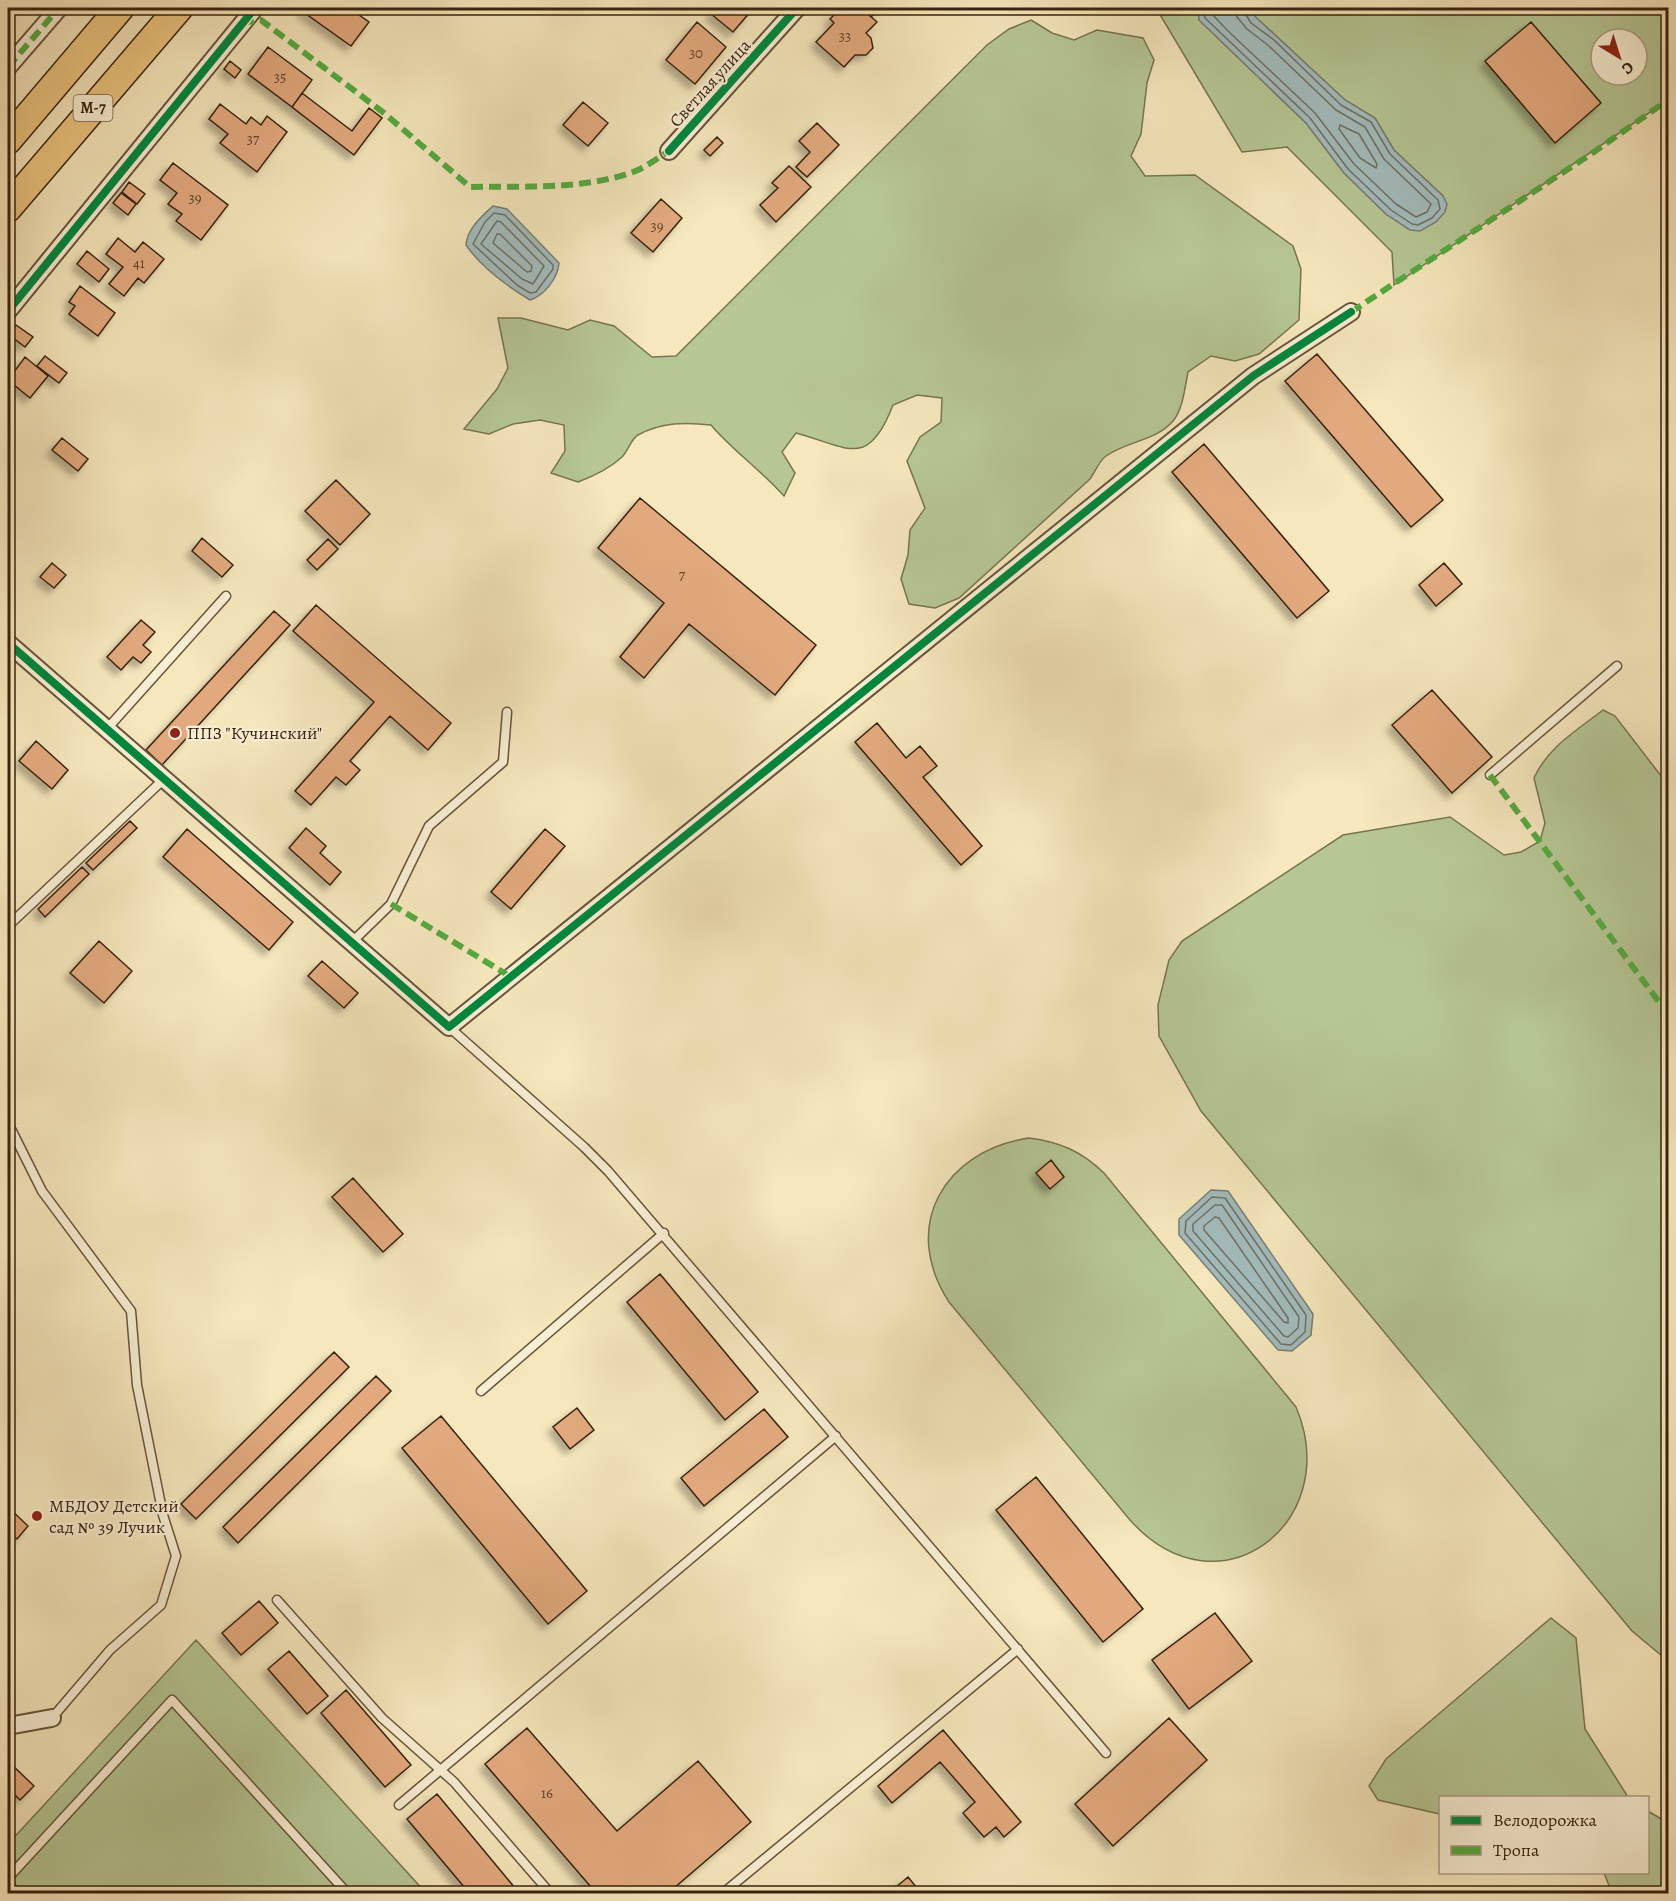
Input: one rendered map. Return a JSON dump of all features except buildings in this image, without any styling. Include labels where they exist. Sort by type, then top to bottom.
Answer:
[{"type":"highway","name":"М-7","points":[[8,140],[120,8]]},
{"type":"highway","name":"М-7","points":[[8,208],[179,8]]},
{"type":"street","points":[[8,67],[59,8]]},
{"type":"street","points":[[8,311],[255,8]]},
{"type":"street","name":"Светлая улица","points":[[669,151],[797,8]]},
{"type":"street","points":[[8,643],[449,1028],[1253,376],[1351,312]]},
{"type":"street","points":[[8,1726],[52,1718]]},
{"type":"lane","points":[[106,730],[226,596]]},
{"type":"lane","points":[[1490,776],[1617,666]]},
{"type":"lane","points":[[351,943],[391,904],[429,826],[503,762],[507,712]]},
{"type":"lane","points":[[8,926],[163,780]]},
{"type":"lane","points":[[449,1028],[584,1147],[664,1233],[1106,1753]]},
{"type":"lane","points":[[8,1123],[42,1191],[131,1311],[137,1385],[163,1515],[176,1556],[161,1605],[110,1650],[52,1718]]},
{"type":"lane","points":[[481,1391],[664,1233]]},
{"type":"lane","points":[[399,1805],[836,1436]]},
{"type":"lane","points":[[277,1600],[382,1718],[454,1782],[551,1893]]},
{"type":"lane","points":[[722,1893],[1018,1649]]},
{"type":"lane","points":[[8,1878],[172,1700],[348,1893]]},
{"type":"lane","points":[[8,1884],[18,1893]]},
{"type":"green space","points":[[1156,8],[1199,8],[1199,20],[1306,123],[1344,173],[1387,215],[1443,196],[1394,150],[1375,118],[1345,100],[1246,8],[1668,8],[1668,100],[1394,285],[1392,252],[1287,147],[1242,152]]},
{"type":"green space","points":[[1031,20],[1052,33],[1074,40],[1097,30],[1143,38],[1154,60],[1147,83],[1141,134],[1131,156],[1145,176],[1195,175],[1293,246],[1301,269],[1299,320],[1259,354],[1235,361],[1211,356],[1188,372],[1181,404],[1173,421],[1166,428],[1106,456],[1090,479],[959,598],[935,608],[909,604],[901,579],[908,555],[910,530],[925,508],[907,461],[920,437],[941,422],[942,398],[917,395],[893,405],[875,439],[855,449],[796,433],[782,452],[795,473],[784,496],[711,425],[674,424],[647,431],[636,437],[622,457],[612,465],[578,482],[551,473],[565,451],[564,425],[540,420],[513,424],[489,434],[464,429],[497,389],[508,368],[498,318],[521,318],[568,330],[590,320],[614,326],[652,357],[676,356],[987,45],[1009,29]]},
{"type":"green space","points":[[1603,710],[1615,716],[1668,785],[1668,1661],[1632,1631],[1201,1111],[1159,1036],[1158,1005],[1169,960],[1182,941],[1343,835],[1450,817],[1504,855],[1521,852],[1540,841],[1545,823],[1534,778],[1555,748]]},
{"type":"green space","points":[[1029,1138],[1051,1142],[1070,1149],[1104,1173],[1296,1407],[1307,1449],[1303,1488],[1288,1520],[1264,1544],[1234,1558],[1200,1560],[1164,1548],[1130,1520],[949,1302],[935,1274],[929,1247],[930,1221],[938,1197],[953,1176],[973,1159],[999,1146]]},
{"type":"green space","points":[[1551,1618],[1576,1638],[1585,1729],[1627,1796],[1439,1796],[1439,1814],[1378,1800],[1369,1786],[1386,1759]]},
{"type":"green space","points":[[196,1640],[426,1893],[8,1893],[8,1844]]},
{"type":"green space","points":[[1649,1812],[1668,1823],[1668,1893],[1612,1893],[1604,1874],[1649,1874]]},
{"type":"water","points":[[1199,8],[1246,8],[1345,100],[1375,118],[1394,150],[1443,196],[1447,204],[1445,212],[1436,222],[1420,231],[1410,230],[1387,215],[1344,173],[1306,123],[1199,20]]},
{"type":"water","points":[[493,206],[507,209],[559,263],[553,280],[535,298],[530,300],[504,282],[479,261],[466,245],[472,228]]},
{"type":"water","points":[[1211,1190],[1228,1191],[1313,1314],[1311,1335],[1292,1351],[1278,1350],[1179,1235],[1179,1219]]},
{"type":"marked path","points":[[8,67],[59,8]]},
{"type":"marked path","points":[[242,23],[261,20],[384,113],[470,187],[553,186],[594,182],[638,170],[669,151]]},
{"type":"marked path","points":[[1351,312],[1591,154],[1668,100]]},
{"type":"marked path","points":[[1490,775],[1668,1014]]},
{"type":"marked path","points":[[391,904],[511,977]]},
{"type":"cycle path","points":[[8,311],[255,8]]},
{"type":"cycle path","points":[[669,151],[797,8]]},
{"type":"cycle path","points":[[8,643],[449,1027],[1253,376],[1351,312]]},
{"type":"place","name":"ППЗ \"Кучинский\"","points":[[175,733]]},
{"type":"place","name":"МБДОУ Детский сад № 39 Лучик","points":[[37,1516]]}]
